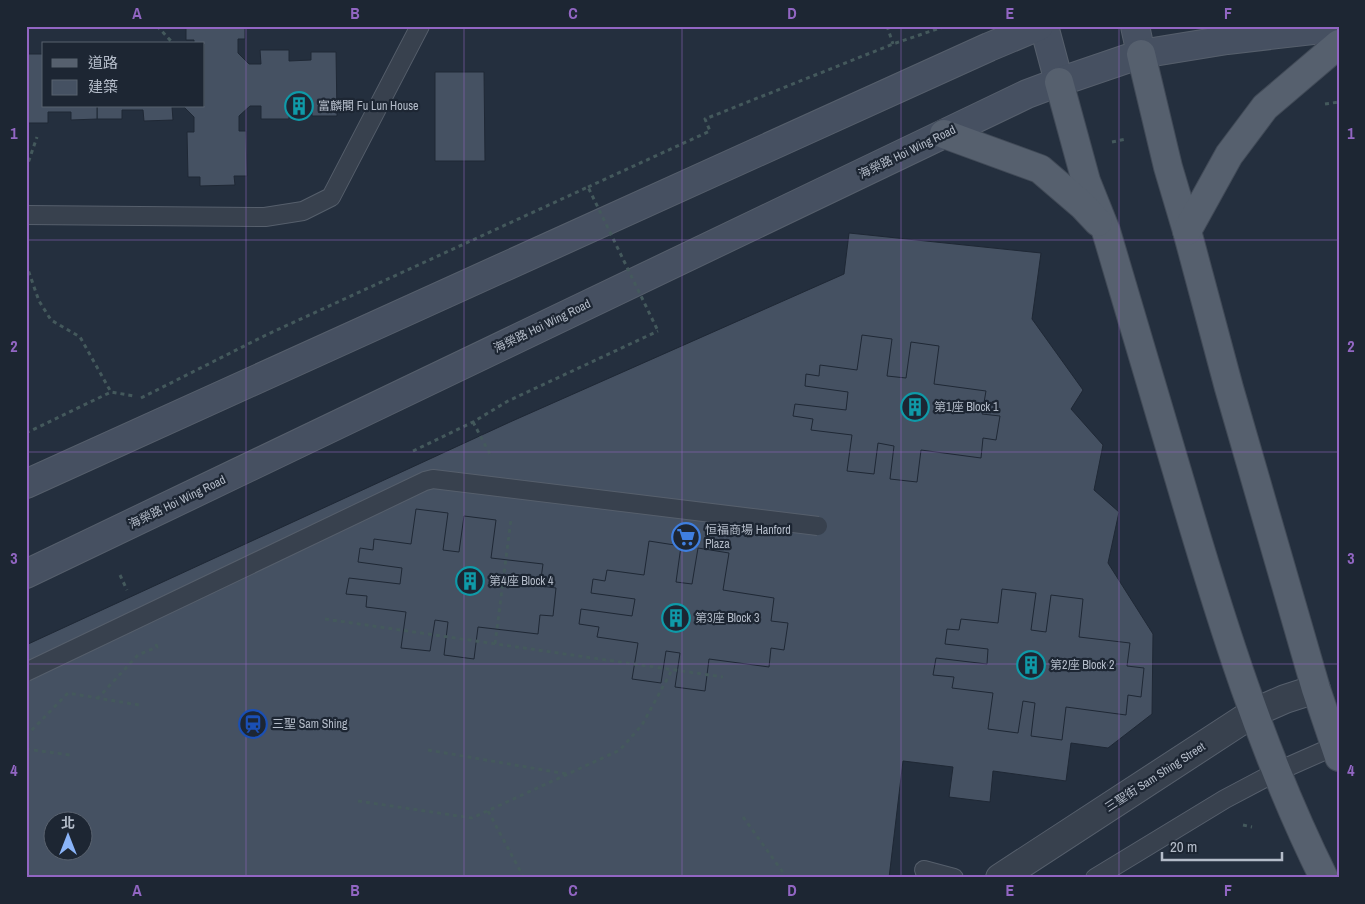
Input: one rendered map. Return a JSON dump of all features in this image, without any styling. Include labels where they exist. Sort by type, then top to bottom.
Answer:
[{"type":"main road","points":[[26,484],[980,51],[1039,26]]},
{"type":"main road","points":[[1044,26],[1077,151],[1086,181],[1106,231],[1218,611],[1253,713],[1276,772],[1324,878]]},
{"type":"main road","points":[[1135,26],[1158,130],[1229,388],[1316,689],[1337,751]]},
{"type":"main road","name":"海榮路 Hoi Wing Road","points":[[26,574],[1027,94],[1141,54],[1227,40],[1339,27]]},
{"type":"main road","points":[[1187,231],[1229,154],[1265,107],[1339,44]]},
{"type":"main road","points":[[944,134],[1040,169],[1082,205],[1106,231]]},
{"type":"street","name":"三聖街 Sam Shing Street","points":[[1000,878],[1253,713],[1285,699],[1316,689]]},
{"type":"lane","points":[[26,215],[264,217],[303,211],[331,197],[420,26]]},
{"type":"lane","points":[[26,672],[425,481],[433,479],[818,526]]},
{"type":"lane","points":[[1096,878],[1205,811],[1276,772],[1337,751]]},
{"type":"lane","points":[[924,870],[954,878]]},
{"type":"path","points":[[157,26],[171,41]]},
{"type":"path","points":[[887,26],[893,44]]},
{"type":"path","points":[[26,433],[110,392],[141,398],[266,335],[710,130],[705,119],[893,44],[944,26]]},
{"type":"path","points":[[1077,151],[1158,130]]},
{"type":"path","points":[[26,169],[37,136]]},
{"type":"path","points":[[406,454],[473,422],[508,401],[658,331],[588,187]]},
{"type":"path","points":[[26,264],[38,301],[51,320],[80,338],[110,392]]},
{"type":"path","points":[[495,644],[511,517]]},
{"type":"path","points":[[325,619],[723,677]]},
{"type":"path","points":[[97,699],[138,655],[157,647]]},
{"type":"path","points":[[358,801],[472,818],[620,750],[642,725],[672,670]]},
{"type":"path","points":[[26,736],[68,693],[139,705]]},
{"type":"path","points":[[26,749],[70,755]]},
{"type":"path","points":[[428,750],[568,774]]},
{"type":"path","points":[[488,811],[524,878]]},
{"type":"path","points":[[743,817],[787,878]]},
{"type":"building","name":"富麟閣 Fu Lun House","points":[[186,26],[245,26],[245,39],[238,39],[238,53],[249,64],[261,64],[260,50],[289,50],[289,61],[311,60],[311,52],[336,52],[337,116],[312,116],[312,108],[289,108],[289,119],[261,119],[261,106],[250,106],[239,116],[239,131],[246,131],[247,176],[234,176],[235,185],[200,186],[200,177],[188,177],[187,132],[194,132],[194,117],[185,108],[205,108],[205,42],[186,40]]},
{"type":"building","points":[[26,54],[42,54],[42,108],[97,108],[97,119],[71,120],[71,112],[48,112],[48,123],[26,123]]},
{"type":"building","points":[[435,72],[484,72],[485,161],[435,161]]},
{"type":"building","name":"富麟閣 Fu Lun House","points":[[97,108],[172,108],[173,120],[144,121],[143,110],[122,110],[122,119],[97,119]]},
{"type":"building","name":"恒福商場 Hanford Plaza","points":[[849,233],[1041,253],[1032,319],[1083,390],[1071,409],[1103,445],[1094,490],[1119,512],[1108,563],[1153,634],[1152,714],[1108,748],[1071,743],[1066,781],[993,771],[990,802],[949,797],[953,767],[903,761],[889,878],[26,878],[26,645],[510,422],[844,274]]},
{"type":"building","name":"第1座 Block 1","points":[[862,335],[892,339],[887,376],[906,378],[911,342],[939,346],[934,384],[986,391],[982,414],[1000,416],[996,440],[983,438],[981,458],[921,450],[917,482],[890,479],[894,446],[878,443],[874,474],[847,471],[852,435],[811,430],[813,419],[793,416],[795,404],[846,410],[848,392],[805,386],[806,374],[819,376],[820,365],[857,370]]},
{"type":"building","name":"第4座 Block 4","points":[[416,509],[448,513],[443,550],[459,552],[464,516],[496,520],[491,558],[543,564],[540,586],[556,588],[553,616],[540,615],[538,634],[478,627],[474,659],[444,655],[448,622],[435,620],[430,651],[401,648],[406,612],[366,607],[367,596],[346,594],[349,578],[400,584],[402,568],[358,562],[360,548],[373,550],[374,539],[411,544]]},
{"type":"building","name":"第3座 Block 3","points":[[649,541],[681,546],[676,582],[692,584],[698,548],[729,553],[723,590],[774,598],[771,621],[788,623],[784,650],[771,648],[769,667],[709,659],[705,691],[675,687],[680,653],[666,651],[661,683],[632,679],[638,643],[597,637],[599,627],[579,624],[581,609],[632,616],[635,599],[591,593],[593,579],[605,581],[607,570],[644,575]]},
{"type":"building","name":"第2座 Block 2","points":[[1002,589],[1036,593],[1031,630],[1046,632],[1051,595],[1083,599],[1079,637],[1130,643],[1127,666],[1144,668],[1141,697],[1128,695],[1126,715],[1066,707],[1062,740],[1031,736],[1035,703],[1023,701],[1018,733],[988,729],[993,693],[952,688],[954,677],[933,675],[936,658],[987,664],[988,649],[945,644],[947,629],[959,630],[961,619],[998,623]]},
{"type":"place","name":"富麟閣 Fu Lun House","points":[[299,106]]},
{"type":"place","name":"第1座 Block 1","points":[[915,407]]},
{"type":"place","name":"恒福商場 Hanford Plaza","points":[[686,537]]},
{"type":"place","name":"第4座 Block 4","points":[[470,581]]},
{"type":"place","name":"第3座 Block 3","points":[[676,618]]},
{"type":"place","name":"第2座 Block 2","points":[[1031,665]]},
{"type":"place","name":"三聖 Sam Shing","points":[[253,724]]}]
